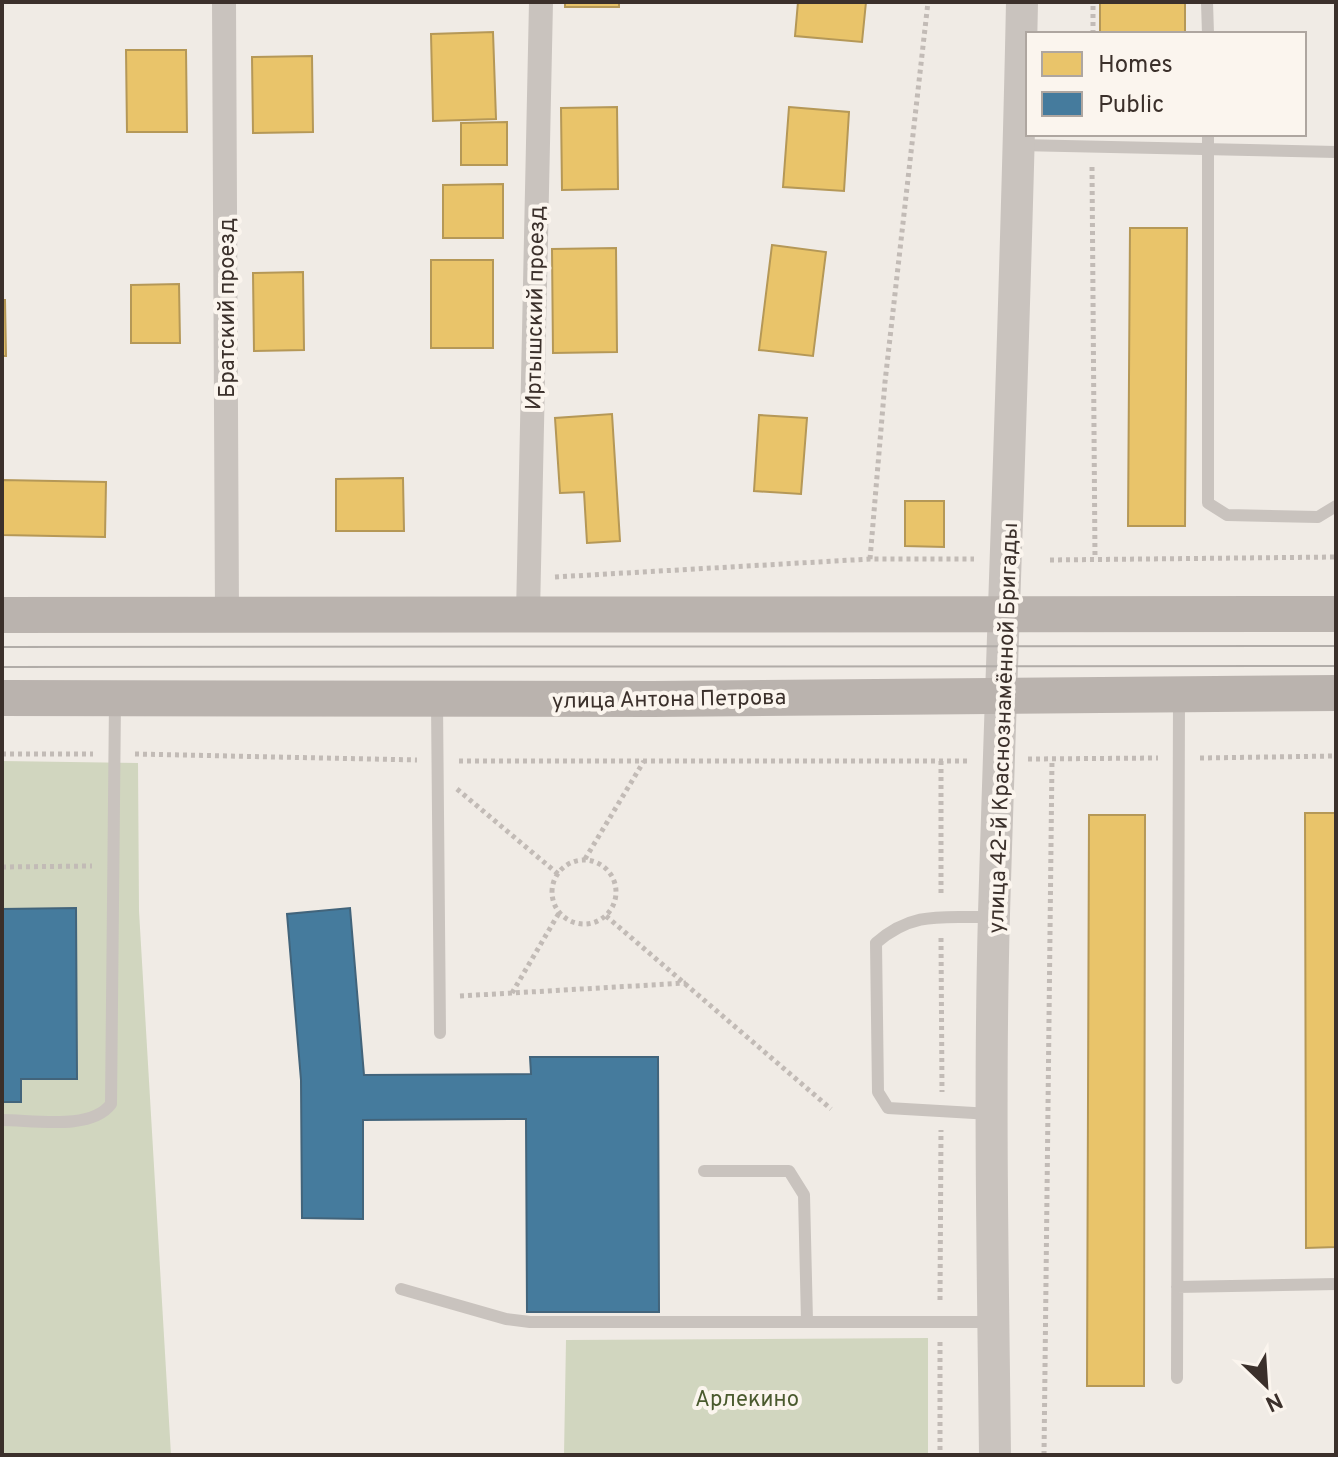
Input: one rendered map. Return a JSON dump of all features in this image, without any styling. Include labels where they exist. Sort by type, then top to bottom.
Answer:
[{"type":"main road","points":[[2,615],[227,614],[528,596],[1003,613],[1336,614]]},
{"type":"main road","name":"улица Антона Петрова","points":[[2,698],[437,699],[1336,693]]},
{"type":"street","name":"Братский проезд","points":[[224,2],[227,614]]},
{"type":"street","name":"Иртышский проезд","points":[[528,596],[541,2]]},
{"type":"street","name":"улица 42-й Краснознамённой Бригады","points":[[995,1455],[994,917],[1003,695],[1003,613],[1010,507],[1022,2]]},
{"type":"lane","points":[[1207,2],[1208,32]]},
{"type":"lane","points":[[1208,136],[1208,503],[1227,515],[1318,517],[1336,506]]},
{"type":"lane","points":[[1019,145],[1336,152]]},
{"type":"lane","points":[[1177,1378],[1179,694]]},
{"type":"lane","points":[[2,1120],[89,1119],[103,1114],[111,1104],[115,698]]},
{"type":"lane","points":[[437,699],[440,1033]]},
{"type":"lane","points":[[994,917],[917,919],[896,926],[876,943],[878,1092],[888,1108],[994,1114]]},
{"type":"lane","points":[[704,1171],[789,1171],[804,1195],[807,1321]]},
{"type":"lane","points":[[1177,1287],[1336,1284]]},
{"type":"lane","points":[[401,1289],[506,1319],[530,1322],[994,1322]]},
{"type":"path","points":[[870,559],[885,382],[928,2]]},
{"type":"path","points":[[1093,2],[1093,32]]},
{"type":"path","points":[[1092,147],[1095,559]]},
{"type":"path","points":[[1050,560],[1336,557]]},
{"type":"path","points":[[528,596],[870,559],[974,559]]},
{"type":"path","points":[[2,754],[113,754],[437,766],[644,761],[971,761]]},
{"type":"path","points":[[1044,1455],[1052,759]]},
{"type":"path","points":[[585,859],[605,867],[617,886],[613,908],[606,916],[588,925],[567,920],[559,913],[551,894],[558,874],[565,866],[585,859],[644,761]]},
{"type":"path","points":[[940,1455],[941,761]]},
{"type":"path","points":[[437,766],[558,874]]},
{"type":"path","points":[[2,867],[113,866]]},
{"type":"path","points":[[512,993],[559,913]]},
{"type":"path","points":[[606,916],[687,982],[831,1109]]},
{"type":"path","points":[[439,997],[687,982]]},
{"type":"green space","points":[[2,761],[138,763],[139,911],[171,1455],[2,1455]]},
{"type":"green space","name":"Арлекино","points":[[928,1338],[928,1455],[564,1455],[566,1340]]},
{"type":"building: Homes","points":[[565,2],[619,2],[619,7],[565,7]]},
{"type":"building: Homes","points":[[798,2],[866,2],[862,42],[795,36]]},
{"type":"building: Homes","points":[[1100,2],[1185,2],[1185,32],[1100,32]]},
{"type":"building: Homes","points":[[493,32],[496,119],[433,121],[431,34]]},
{"type":"building: Homes","points":[[126,50],[186,50],[187,132],[127,132]]},
{"type":"building: Homes","points":[[312,56],[313,132],[253,133],[252,57]]},
{"type":"building: Homes","points":[[617,107],[618,189],[562,190],[561,108]]},
{"type":"building: Homes","points":[[789,107],[849,112],[844,191],[783,187]]},
{"type":"building: Homes","points":[[507,122],[507,165],[461,165],[461,123]]},
{"type":"building: Homes","points":[[503,184],[503,238],[443,238],[443,185]]},
{"type":"building: Homes","points":[[1130,228],[1187,228],[1185,526],[1128,526]]},
{"type":"building: Homes","points":[[772,245],[826,252],[813,356],[759,350]]},
{"type":"building: Homes","points":[[616,248],[617,352],[553,353],[552,249]]},
{"type":"building: Homes","points":[[431,260],[493,260],[493,348],[431,348]]},
{"type":"building: Homes","points":[[303,272],[304,350],[254,351],[253,273]]},
{"type":"building: Homes","points":[[179,284],[180,343],[131,343],[131,285]]},
{"type":"building: Homes","points":[[2,300],[5,300],[6,356],[2,356]]},
{"type":"building: Homes","points":[[612,414],[620,541],[587,543],[584,492],[560,493],[555,418]]},
{"type":"building: Homes","points":[[759,415],[807,418],[801,494],[754,491]]},
{"type":"building: Homes","points":[[403,478],[404,531],[336,531],[336,479]]},
{"type":"building: Homes","points":[[2,480],[106,482],[105,537],[2,535]]},
{"type":"building: Homes","points":[[905,501],[944,501],[944,547],[905,546]]},
{"type":"building: Homes","points":[[1305,813],[1336,813],[1336,1247],[1306,1248]]},
{"type":"building: Homes","points":[[1089,815],[1145,815],[1144,1386],[1087,1386]]},
{"type":"building: Public","points":[[76,908],[77,1079],[21,1079],[21,1102],[2,1102],[2,909]]},
{"type":"building: Public","points":[[350,908],[364,1075],[531,1074],[530,1057],[658,1057],[659,1312],[527,1312],[526,1119],[363,1120],[363,1219],[302,1218],[301,1080],[287,914]]},
{"type":"tram line","points":[[2,647],[1336,646]]},
{"type":"tram line","points":[[2,667],[1336,666]]}]
